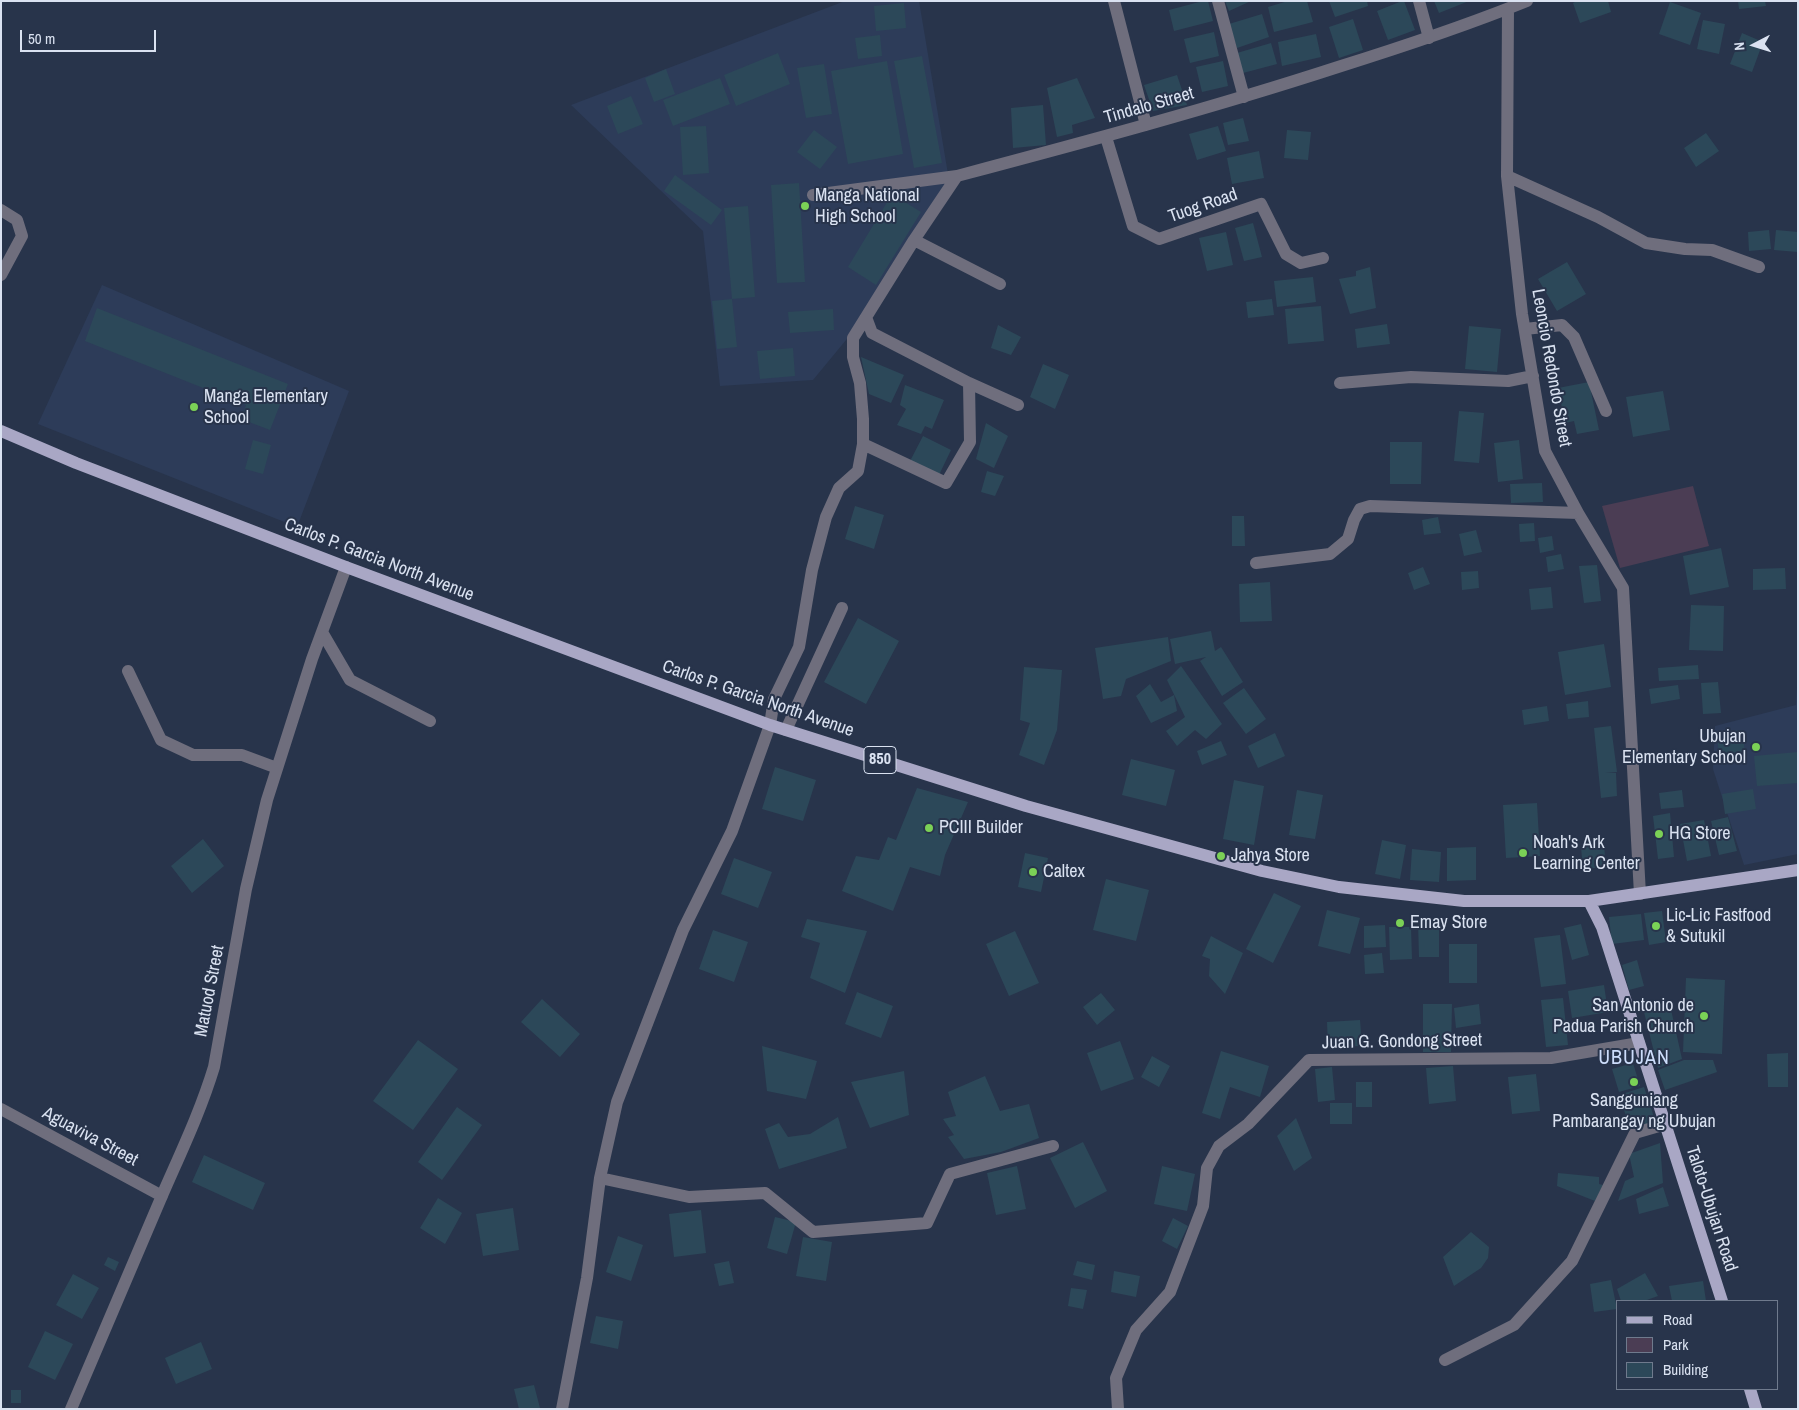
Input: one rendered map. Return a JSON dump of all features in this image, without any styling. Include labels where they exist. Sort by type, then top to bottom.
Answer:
[{"type":"main road","name":"Carlos P. Garcia North Avenue","points":[[1,431],[76,463],[770,725],[1026,806],[1262,871],[1339,887],[1464,902],[1589,901],[1798,870]]},
{"type":"main road","name":"Taloto-Ubujan Road","points":[[1589,901],[1602,927],[1722,1300]]},
{"type":"main road","points":[[1750,1390],[1756,1409]]},
{"type":"street","points":[[1114,1],[1146,125]]},
{"type":"street","points":[[1218,1],[1244,98]]},
{"type":"street","points":[[1419,1],[1429,38]]},
{"type":"street","name":"Tindalo Street","points":[[813,195],[957,176],[1106,137],[1244,98],[1429,38],[1528,1]]},
{"type":"street","name":"Leoncio Redondo Street","points":[[1508,9],[1507,176],[1516,267],[1525,329],[1545,450],[1578,513],[1623,588],[1640,894]]},
{"type":"street","name":"Tuog Road","points":[[1106,137],[1133,226],[1159,239],[1261,204],[1286,254],[1301,263],[1323,258]]},
{"type":"street","points":[[562,1409],[587,1278],[600,1178],[616,1102],[684,930],[732,831],[770,725],[774,699],[798,647],[812,570],[826,517],[838,488],[858,471],[863,418],[860,383],[852,357],[853,338],[914,240],[957,176]]},
{"type":"street","points":[[1507,176],[1598,217],[1646,243],[1685,249],[1712,250],[1759,267]]},
{"type":"street","points":[[1,210],[17,220],[22,236],[1,275]]},
{"type":"street","points":[[914,240],[1000,284]]},
{"type":"street","points":[[866,317],[872,333],[969,383],[1018,405]]},
{"type":"street","points":[[1525,329],[1562,325],[1574,337],[1606,411]]},
{"type":"street","points":[[1340,383],[1411,377],[1508,381],[1533,376]]},
{"type":"street","points":[[862,444],[946,483],[970,442],[969,383]]},
{"type":"street","points":[[1256,563],[1330,554],[1348,539],[1360,509],[1370,506],[1578,513]]},
{"type":"street","name":"Matuod Street","points":[[72,1409],[162,1196],[183,1152],[205,1096],[214,1067],[246,889],[267,800],[322,632],[346,566]]},
{"type":"street","points":[[786,730],[842,608]]},
{"type":"street","points":[[322,632],[350,680],[430,721]]},
{"type":"street","points":[[128,671],[161,740],[193,755],[242,755],[277,768]]},
{"type":"street","name":"Juan G. Gondong Street","points":[[1118,1409],[1116,1378],[1136,1330],[1170,1292],[1203,1206],[1207,1168],[1219,1146],[1248,1124],[1309,1060],[1551,1058],[1639,1043]]},
{"type":"street","name":"Aguaviva Street","points":[[1,1110],[162,1196]]},
{"type":"street","points":[[1445,1360],[1514,1325],[1572,1260],[1635,1133],[1666,1124]]},
{"type":"street","points":[[600,1178],[689,1197],[765,1193],[813,1232],[927,1223],[950,1174],[1053,1146]]},
{"type":"shaded area","name":"Manga National High School","points":[[845,1],[919,1],[949,180],[851,334],[813,380],[720,386],[703,231],[571,105]]},
{"type":"shaded area","name":"Manga Elementary School","points":[[102,285],[349,391],[297,527],[38,424]]},
{"type":"shaded area","name":"Ubujan Elementary School","points":[[1798,669],[1798,854],[1744,865],[1713,769],[1715,726],[1796,705]]},
{"type":"green space","points":[[1693,486],[1709,546],[1620,568],[1602,506]]},
{"type":"building","points":[[1208,1],[1213,21],[1174,31],[1169,10]]},
{"type":"building","points":[[1225,1],[1251,1],[1229,11]]},
{"type":"building","points":[[1288,1],[1307,1],[1313,22],[1274,32],[1268,7]]},
{"type":"building","points":[[1329,1],[1367,1],[1368,6],[1335,17]]},
{"type":"building","points":[[1404,1],[1415,30],[1388,40],[1377,11]]},
{"type":"building","points":[[1434,1],[1469,1],[1439,13]]},
{"type":"building","points":[[1577,1],[1608,1],[1611,12],[1580,23],[1573,3]]},
{"type":"building","points":[[1738,1],[1765,1],[1766,6],[1739,9]]},
{"type":"building","points":[[1670,2],[1701,13],[1690,45],[1659,34]]},
{"type":"building","points":[[904,3],[906,28],[876,31],[874,6]]},
{"type":"building","points":[[1262,14],[1269,37],[1237,48],[1229,24]]},
{"type":"building","points":[[1353,19],[1363,50],[1339,58],[1329,27]]},
{"type":"building","points":[[1703,20],[1725,24],[1719,54],[1697,49]]},
{"type":"building","points":[[1214,32],[1219,56],[1190,63],[1184,39]]},
{"type":"building","points":[[1742,33],[1763,42],[1752,72],[1730,64]]},
{"type":"building","points":[[1316,34],[1321,57],[1282,66],[1278,42]]},
{"type":"building","points":[[880,35],[882,56],[858,59],[855,38]]},
{"type":"building","points":[[1271,43],[1277,64],[1243,73],[1237,53]]},
{"type":"building","points":[[778,53],[790,84],[736,106],[724,75]]},
{"type":"building","points":[[922,56],[942,163],[914,168],[894,61]]},
{"type":"building","points":[[887,61],[903,154],[848,164],[831,71]]},
{"type":"building","points":[[1223,61],[1228,86],[1202,92],[1196,67]]},
{"type":"building","points":[[824,64],[832,114],[806,118],[797,68]]},
{"type":"building","points":[[666,69],[675,94],[654,102],[645,78]]},
{"type":"building","points":[[1177,75],[1187,105],[1153,111],[1144,85]]},
{"type":"building","points":[[720,78],[730,104],[673,126],[663,100]]},
{"type":"building","points":[[1077,78],[1095,118],[1072,125],[1073,133],[1057,137],[1047,88]]},
{"type":"building","points":[[631,96],[643,124],[618,134],[607,106]]},
{"type":"building","points":[[1043,105],[1046,145],[1013,148],[1011,108]]},
{"type":"building","points":[[1243,118],[1249,141],[1228,145],[1223,123]]},
{"type":"building","points":[[706,126],[709,173],[683,175],[680,127]]},
{"type":"building","points":[[1218,126],[1226,151],[1197,160],[1189,134]]},
{"type":"building","points":[[814,130],[837,147],[820,169],[797,152]]},
{"type":"building","points":[[1287,130],[1311,132],[1308,160],[1284,158]]},
{"type":"building","points":[[1706,133],[1719,151],[1696,167],[1684,148]]},
{"type":"building","points":[[1259,151],[1264,178],[1232,184],[1227,158]]},
{"type":"building","points":[[675,175],[722,210],[711,225],[664,191]]},
{"type":"building","points":[[799,183],[805,282],[777,283],[771,185]]},
{"type":"building","points":[[892,194],[921,212],[876,285],[848,267]]},
{"type":"building","points":[[748,206],[755,297],[732,299],[724,208]]},
{"type":"building","points":[[1253,223],[1262,257],[1244,261],[1235,228]]},
{"type":"building","points":[[1769,230],[1771,249],[1749,251],[1748,232]]},
{"type":"building","points":[[1776,230],[1798,232],[1798,252],[1774,250]]},
{"type":"building","points":[[1226,232],[1233,265],[1207,271],[1199,238]]},
{"type":"building","points":[[1567,262],[1586,294],[1557,311],[1538,279]]},
{"type":"building","points":[[1370,267],[1376,308],[1350,314],[1339,279],[1356,276],[1356,271]]},
{"type":"building","points":[[1313,277],[1316,302],[1277,307],[1274,281]]},
{"type":"building","points":[[732,299],[737,347],[717,349],[712,301]]},
{"type":"building","points":[[1272,299],[1274,315],[1248,318],[1246,302]]},
{"type":"building","points":[[1321,306],[1324,341],[1288,344],[1285,309]]},
{"type":"building","points":[[97,308],[288,384],[270,430],[241,419],[246,405],[85,341]]},
{"type":"building","points":[[833,309],[834,330],[790,333],[788,312]]},
{"type":"building","points":[[1387,324],[1390,344],[1357,348],[1355,329]]},
{"type":"building","points":[[998,325],[1021,337],[1011,355],[991,348]]},
{"type":"building","points":[[1469,326],[1501,329],[1497,372],[1465,369]]},
{"type":"building","points":[[793,348],[795,376],[760,379],[757,351]]},
{"type":"building","points":[[861,357],[904,375],[891,403],[869,394]]},
{"type":"building","points":[[1043,364],[1069,375],[1055,409],[1030,397]]},
{"type":"building","points":[[1589,382],[1599,430],[1577,434],[1574,421],[1565,423],[1558,388]]},
{"type":"building","points":[[905,385],[944,400],[932,429],[925,426],[921,434],[897,425],[906,409],[900,405]]},
{"type":"building","points":[[1663,391],[1670,430],[1633,437],[1626,397]]},
{"type":"building","points":[[1459,411],[1484,413],[1479,463],[1454,461]]},
{"type":"building","points":[[986,423],[1008,436],[994,468],[976,459]]},
{"type":"building","points":[[923,436],[951,450],[939,475],[909,463]]},
{"type":"building","points":[[253,440],[271,445],[263,474],[245,469]]},
{"type":"building","points":[[1519,440],[1523,479],[1498,482],[1494,443]]},
{"type":"building","points":[[1390,442],[1422,442],[1421,484],[1390,484]]},
{"type":"building","points":[[987,471],[1004,476],[995,496],[981,492]]},
{"type":"building","points":[[1542,483],[1543,502],[1511,503],[1510,484]]},
{"type":"building","points":[[855,506],[884,515],[874,549],[845,539]]},
{"type":"building","points":[[1232,516],[1244,516],[1245,546],[1232,546]]},
{"type":"building","points":[[1438,517],[1441,533],[1424,535],[1422,520]]},
{"type":"building","points":[[1534,523],[1535,541],[1520,542],[1519,524]]},
{"type":"building","points":[[1476,530],[1482,552],[1464,556],[1459,534]]},
{"type":"building","points":[[1552,536],[1554,550],[1540,553],[1538,538]]},
{"type":"building","points":[[1721,548],[1729,587],[1690,595],[1683,556]]},
{"type":"building","points":[[1561,554],[1564,569],[1548,572],[1546,557]]},
{"type":"building","points":[[1597,565],[1601,601],[1584,603],[1579,566]]},
{"type":"building","points":[[1423,567],[1430,584],[1414,590],[1408,573]]},
{"type":"building","points":[[1785,568],[1786,589],[1753,590],[1753,569]]},
{"type":"building","points":[[1478,571],[1479,588],[1462,590],[1461,572]]},
{"type":"building","points":[[1270,582],[1272,621],[1240,622],[1239,584]]},
{"type":"building","points":[[1551,587],[1553,608],[1531,610],[1529,589]]},
{"type":"building","points":[[1691,605],[1724,606],[1723,651],[1689,650]]},
{"type":"building","points":[[858,618],[899,641],[866,704],[824,682]]},
{"type":"building","points":[[1211,631],[1215,651],[1221,647],[1243,682],[1222,696],[1200,661],[1206,657],[1175,664],[1170,639]]},
{"type":"building","points":[[1168,637],[1171,661],[1126,679],[1121,696],[1103,699],[1095,648]]},
{"type":"building","points":[[1604,644],[1611,687],[1565,695],[1558,652]]},
{"type":"building","points":[[1698,665],[1699,679],[1659,681],[1658,668]]},
{"type":"building","points":[[1181,666],[1222,724],[1206,739],[1195,730],[1177,746],[1166,731],[1185,717],[1167,680]]},
{"type":"building","points":[[1024,667],[1062,670],[1057,730],[1044,765],[1019,755],[1030,723],[1020,720]]},
{"type":"building","points":[[1718,682],[1721,713],[1703,714],[1701,683]]},
{"type":"building","points":[[1150,684],[1161,702],[1174,695],[1177,711],[1151,723],[1136,696]]},
{"type":"building","points":[[1678,685],[1680,699],[1651,704],[1649,689]]},
{"type":"building","points":[[1244,688],[1266,719],[1246,734],[1223,703]]},
{"type":"building","points":[[1588,701],[1589,717],[1568,719],[1566,704]]},
{"type":"building","points":[[1547,706],[1549,721],[1524,725],[1522,710]]},
{"type":"building","points":[[1611,726],[1617,772],[1605,773],[1616,773],[1617,796],[1601,798],[1594,728]]},
{"type":"building","points":[[1743,730],[1745,757],[1719,759],[1717,732]]},
{"type":"building","points":[[1275,733],[1285,756],[1258,768],[1248,746]]},
{"type":"building","points":[[1221,741],[1227,755],[1202,765],[1197,751]]},
{"type":"building","points":[[1798,752],[1798,783],[1757,786],[1754,756]]},
{"type":"building","points":[[1131,759],[1175,770],[1166,806],[1122,795]]},
{"type":"building","points":[[775,767],[816,780],[803,821],[762,809]]},
{"type":"building","points":[[1234,780],[1264,786],[1254,845],[1223,839]]},
{"type":"building","name":"PCIII Builder","points":[[917,788],[968,802],[945,855],[940,876],[910,867],[893,911],[842,891],[856,856],[879,860],[888,837],[896,840]]},
{"type":"building","points":[[1753,789],[1756,809],[1725,814],[1722,794]]},
{"type":"building","points":[[1297,790],[1323,795],[1315,839],[1289,835]]},
{"type":"building","points":[[1682,790],[1684,807],[1661,809],[1659,793]]},
{"type":"building","points":[[1537,803],[1540,856],[1506,858],[1503,805]]},
{"type":"building","points":[[1670,813],[1674,857],[1658,859],[1653,816]]},
{"type":"building","points":[[1728,817],[1737,851],[1719,855],[1711,821]]},
{"type":"building","points":[[1704,820],[1711,856],[1687,861],[1680,824]]},
{"type":"building","points":[[203,839],[224,866],[192,893],[171,866]]},
{"type":"building","points":[[1382,840],[1406,845],[1400,879],[1375,874]]},
{"type":"building","points":[[1604,845],[1606,867],[1583,869],[1581,847]]},
{"type":"building","points":[[1476,847],[1476,880],[1447,881],[1447,848]]},
{"type":"building","points":[[1412,849],[1441,852],[1439,882],[1410,880]]},
{"type":"building","name":"Caltex","points":[[1025,853],[1048,858],[1041,892],[1018,887]]},
{"type":"building","points":[[734,858],[772,872],[758,908],[721,894]]},
{"type":"building","points":[[1106,879],[1149,890],[1136,941],[1093,930]]},
{"type":"building","points":[[1274,893],[1301,906],[1273,963],[1246,949]]},
{"type":"building","points":[[1327,910],[1360,918],[1350,954],[1318,946]]},
{"type":"building","points":[[1662,911],[1666,942],[1649,945],[1644,913]]},
{"type":"building","points":[[1641,914],[1644,940],[1612,944],[1609,917]]},
{"type":"building","points":[[807,919],[867,931],[845,993],[810,978],[820,943],[801,937]]},
{"type":"building","points":[[1418,921],[1439,921],[1439,957],[1419,957]]},
{"type":"building","points":[[1581,924],[1589,955],[1572,960],[1564,928]]},
{"type":"building","points":[[1385,925],[1386,947],[1364,948],[1364,926]]},
{"type":"building","points":[[1389,927],[1411,927],[1412,959],[1390,960]]},
{"type":"building","points":[[713,930],[748,942],[734,982],[699,969]]},
{"type":"building","points":[[1015,931],[1039,983],[1009,996],[986,944]]},
{"type":"building","points":[[1560,935],[1566,984],[1541,987],[1534,938]]},
{"type":"building","points":[[1211,936],[1243,953],[1225,994],[1209,976],[1210,959],[1202,956]]},
{"type":"building","points":[[1449,944],[1477,944],[1477,983],[1449,983]]},
{"type":"building","points":[[1382,953],[1384,973],[1365,974],[1364,955]]},
{"type":"building","points":[[1637,960],[1644,986],[1629,990],[1622,965]]},
{"type":"building","name":"San Antonio de Padua Parish Church","points":[[1686,978],[1725,980],[1722,1054],[1683,1052]]},
{"type":"building","points":[[1604,985],[1608,1012],[1572,1018],[1568,991]]},
{"type":"building","points":[[857,992],[893,1006],[881,1038],[845,1024]]},
{"type":"building","points":[[1101,993],[1115,1010],[1097,1025],[1083,1007]]},
{"type":"building","points":[[1563,998],[1568,1045],[1546,1047],[1541,1000]]},
{"type":"building","points":[[542,999],[580,1034],[560,1057],[521,1022]]},
{"type":"building","points":[[1423,1004],[1452,1004],[1451,1052],[1423,1052]]},
{"type":"building","points":[[1479,1004],[1481,1024],[1456,1028],[1454,1008]]},
{"type":"building","points":[[1670,1005],[1682,1059],[1658,1068],[1644,1012]]},
{"type":"building","points":[[1360,1020],[1362,1046],[1328,1047],[1327,1022]]},
{"type":"building","points":[[418,1040],[458,1069],[413,1130],[373,1101]]},
{"type":"building","points":[[1120,1041],[1134,1079],[1101,1091],[1087,1053]]},
{"type":"building","points":[[762,1046],[817,1061],[806,1099],[767,1091]]},
{"type":"building","points":[[1221,1051],[1269,1066],[1260,1097],[1230,1087],[1220,1119],[1202,1113]]},
{"type":"building","points":[[1788,1053],[1788,1087],[1768,1087],[1767,1054]]},
{"type":"building","points":[[1152,1056],[1170,1066],[1159,1087],[1141,1077]]},
{"type":"building","points":[[1684,1060],[1713,1060],[1717,1072],[1665,1090],[1658,1070]]},
{"type":"building","points":[[1633,1063],[1640,1086],[1619,1092],[1612,1069]]},
{"type":"building","points":[[1453,1066],[1456,1101],[1429,1104],[1426,1068]]},
{"type":"building","points":[[1332,1067],[1335,1100],[1318,1102],[1315,1069]]},
{"type":"building","points":[[904,1071],[909,1115],[870,1128],[851,1082]]},
{"type":"building","points":[[1536,1074],[1540,1111],[1512,1114],[1508,1077]]},
{"type":"building","points":[[985,1076],[1000,1111],[1029,1104],[1039,1138],[1001,1152],[964,1159],[948,1137],[954,1135],[943,1119],[956,1116],[948,1092]]},
{"type":"building","points":[[1356,1082],[1372,1082],[1372,1107],[1356,1107]]},
{"type":"building","points":[[1644,1087],[1656,1123],[1631,1131],[1619,1095]]},
{"type":"building","points":[[1330,1103],[1352,1103],[1352,1124],[1330,1124]]},
{"type":"building","points":[[457,1107],[482,1125],[442,1180],[418,1162]]},
{"type":"building","points":[[838,1117],[847,1148],[779,1169],[765,1129],[779,1123],[788,1137],[810,1134]]},
{"type":"building","points":[[1296,1118],[1312,1158],[1294,1171],[1277,1136]]},
{"type":"building","points":[[1083,1142],[1107,1191],[1075,1208],[1050,1158]]},
{"type":"building","points":[[1660,1143],[1663,1183],[1618,1201],[1625,1181],[1634,1177],[1629,1154]]},
{"type":"building","points":[[204,1155],[265,1183],[253,1210],[192,1182]]},
{"type":"building","points":[[1017,1166],[1026,1209],[996,1215],[987,1173]]},
{"type":"building","points":[[1162,1166],[1195,1174],[1187,1211],[1154,1204]]},
{"type":"building","points":[[1558,1173],[1599,1177],[1599,1184],[1603,1185],[1595,1201],[1557,1186]]},
{"type":"building","points":[[1663,1187],[1669,1206],[1639,1214],[1636,1199]]},
{"type":"building","points":[[438,1198],[462,1213],[445,1244],[420,1228]]},
{"type":"building","points":[[513,1208],[519,1250],[483,1256],[476,1214]]},
{"type":"building","points":[[701,1210],[706,1253],[674,1257],[669,1214]]},
{"type":"building","points":[[775,1217],[796,1222],[787,1254],[767,1248]]},
{"type":"building","points":[[1173,1218],[1188,1226],[1177,1249],[1162,1241]]},
{"type":"building","points":[[1471,1232],[1489,1247],[1488,1258],[1481,1268],[1454,1286],[1443,1257]]},
{"type":"building","points":[[618,1236],[643,1245],[631,1281],[606,1272]]},
{"type":"building","points":[[803,1237],[832,1242],[826,1281],[796,1276]]},
{"type":"building","points":[[108,1257],[119,1262],[115,1271],[104,1265]]},
{"type":"building","points":[[729,1261],[734,1283],[719,1286],[714,1264]]},
{"type":"building","points":[[1077,1261],[1095,1265],[1092,1280],[1073,1275]]},
{"type":"building","points":[[1114,1271],[1140,1276],[1136,1297],[1111,1292]]},
{"type":"building","points":[[1645,1273],[1658,1296],[1647,1300],[1621,1300],[1617,1289]]},
{"type":"building","points":[[73,1274],[99,1288],[82,1319],[56,1305]]},
{"type":"building","points":[[1611,1280],[1616,1309],[1594,1312],[1590,1284]]},
{"type":"building","points":[[1703,1281],[1706,1300],[1672,1300],[1669,1286]]},
{"type":"building","points":[[1071,1288],[1087,1290],[1083,1309],[1068,1306]]},
{"type":"building","points":[[596,1316],[623,1321],[618,1349],[590,1343]]},
{"type":"building","points":[[45,1331],[73,1344],[55,1380],[28,1367]]},
{"type":"building","points":[[201,1342],[212,1369],[176,1384],[165,1358]]},
{"type":"building","points":[[534,1385],[540,1408],[519,1409],[514,1389]]},
{"type":"building","points":[[11,1390],[21,1390],[21,1403],[11,1403]]},
{"type":"place","name":"Manga National High School","points":[[805,206]]},
{"type":"place","name":"Manga Elementary School","points":[[194,407]]},
{"type":"place","name":"Ubujan Elementary School","points":[[1756,747]]},
{"type":"place","name":"PCIII Builder","points":[[929,828]]},
{"type":"place","name":"HG Store","points":[[1659,834]]},
{"type":"place","name":"Noah's Ark Learning Center","points":[[1523,853]]},
{"type":"place","name":"Jahya Store","points":[[1221,856]]},
{"type":"place","name":"Caltex","points":[[1033,872]]},
{"type":"place","name":"Emay Store","points":[[1400,923]]},
{"type":"place","name":"Lic-Lic Fastfood & Sutukil","points":[[1656,926]]},
{"type":"place","name":"San Antonio de Padua Parish Church","points":[[1704,1016]]},
{"type":"place","name":"Sangguniang Pambarangay ng Ubujan","points":[[1634,1082]]},
{"type":"district","name":"UBUJAN","points":[[1634,1059]]}]
